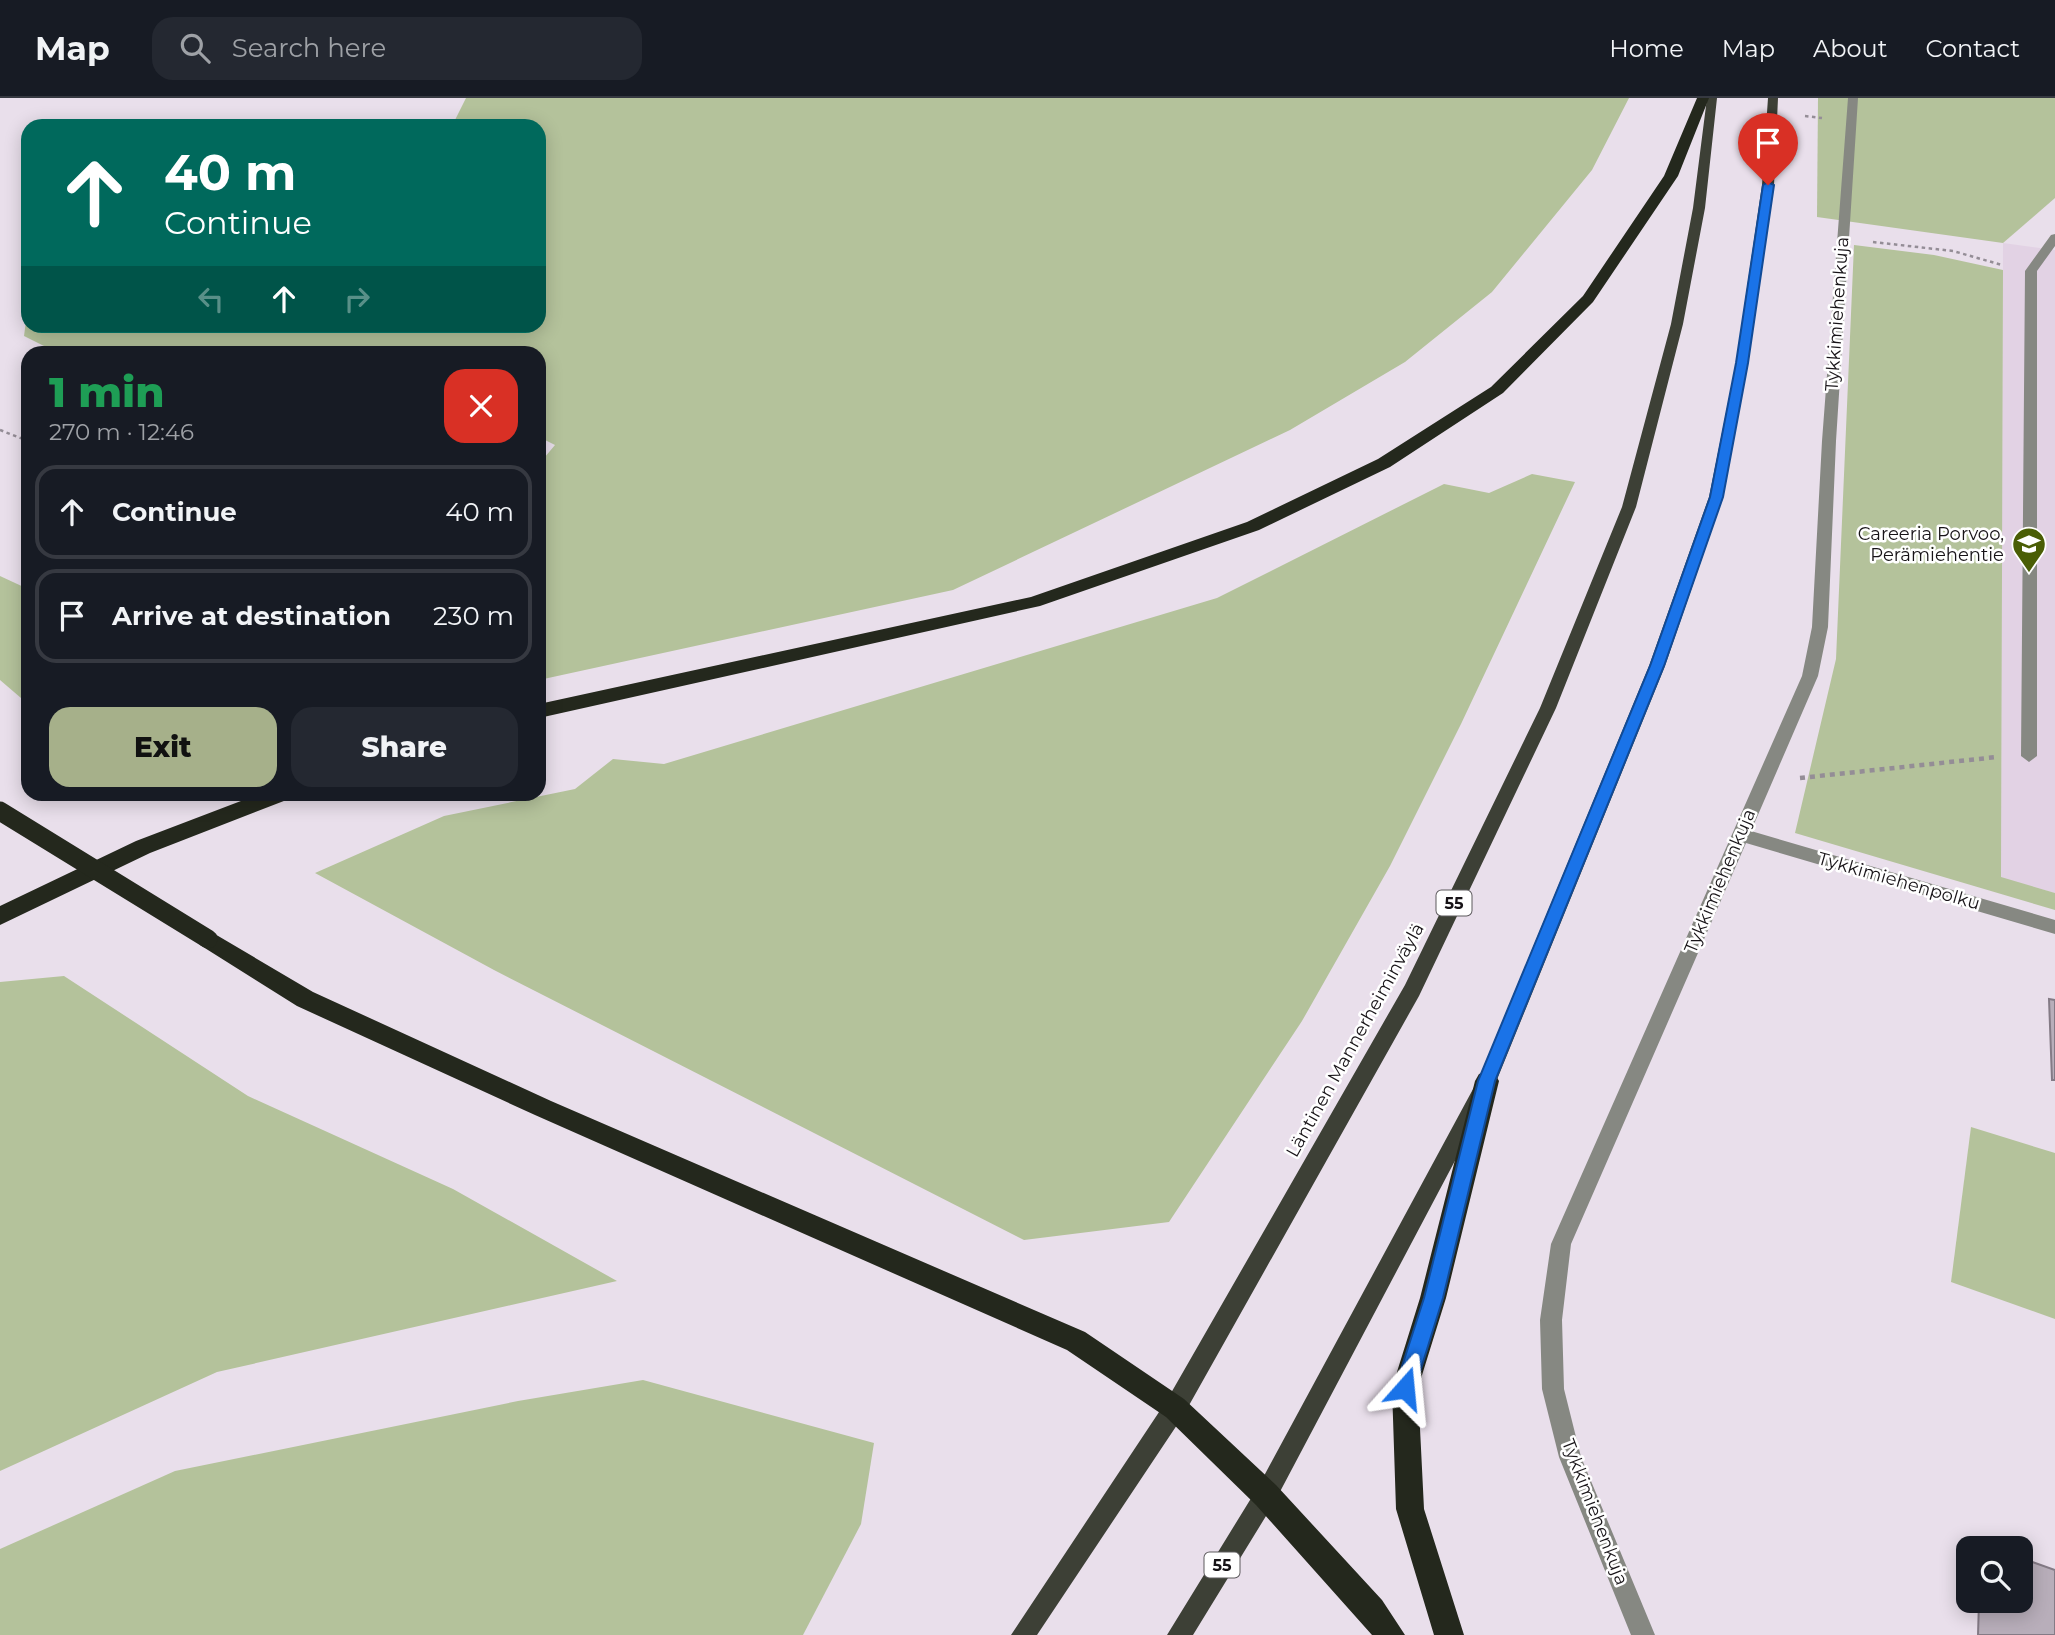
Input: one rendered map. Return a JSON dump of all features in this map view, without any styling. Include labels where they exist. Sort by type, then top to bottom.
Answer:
[{"type":"highway","points":[[546,709],[1034,602],[1253,526],[1384,463],[1497,390],[1588,299],[1671,176],[1703,98]]},
{"type":"highway","points":[[0,916],[143,847],[264,801]]},
{"type":"highway","points":[[0,811],[318,1004],[555,1114],[1076,1341],[1175,1408],[1266,1495],[1372,1610],[1390,1635]]},
{"type":"highway","points":[[1449,1635],[1410,1509],[1405,1388],[1433,1298],[1487,1081]]},
{"type":"main road","name":"Läntinen Mannerheiminväylä","points":[[1023,1635],[1175,1408],[1412,990],[1548,708],[1629,507],[1677,324],[1699,208],[1712,98]]},
{"type":"main road","name":"55","points":[[1179,1635],[1266,1495],[1487,1081],[1657,666],[1716,497],[1742,363],[1766,199],[1773,98]]},
{"type":"street","name":"Tykkimiehenkuja","points":[[1643,1635],[1570,1457],[1553,1389],[1551,1320],[1561,1244],[1810,676],[1820,627],[1841,238],[1853,98]]},
{"type":"street","points":[[2029,756],[2031,271],[2055,238]]},
{"type":"street","name":"Tykkimiehenpolku","points":[[1742,835],[2055,927]]},
{"type":"path","points":[[1841,238],[1953,251],[2031,271]]},
{"type":"path","points":[[0,430],[21,438]]},
{"type":"path","points":[[1763,780],[1845,776],[1953,760],[2029,756]]},
{"type":"shaded area","name":"Careeria Porvoo, Perämiehentie","points":[[2003,243],[2055,250],[2055,893],[2001,878]]},
{"type":"green space","points":[[466,98],[1629,98],[1592,170],[1492,292],[1405,362],[1290,430],[953,590],[546,678],[546,456],[555,445],[546,440],[546,346],[44,346],[24,336],[24,333],[546,333],[546,119],[456,119]]},
{"type":"green space","points":[[1818,98],[2055,98],[2055,198],[2003,243],[1817,217]]},
{"type":"green space","points":[[1854,245],[1934,255],[2003,270],[2001,877],[2055,893],[2055,910],[1795,833],[1836,659]]},
{"type":"green space","points":[[1532,474],[1575,482],[1461,724],[1390,866],[1302,1021],[1169,1222],[1024,1240],[494,970],[315,873],[444,816],[517,801],[546,801],[546,795],[575,789],[613,759],[664,764],[1217,598],[1444,484],[1489,493]]},
{"type":"green space","points":[[0,576],[21,586],[21,698],[0,680]]},
{"type":"green space","points":[[64,976],[248,1096],[453,1189],[617,1281],[217,1372],[0,1471],[0,982]]},
{"type":"green space","points":[[1971,1127],[2055,1153],[2055,1319],[1951,1282]]},
{"type":"green space","points":[[643,1380],[874,1443],[861,1524],[803,1635],[0,1635],[0,1549],[175,1471],[518,1401]]},
{"type":"building","points":[[2049,999],[2055,1000],[2055,1080],[2052,1080]]},
{"type":"building","points":[[2033,1562],[2055,1570],[2055,1635],[1978,1635],[1979,1613],[2033,1613]]},
{"type":"place","name":"Careeria Porvoo, Perämiehentie","points":[[2029,574]]},
{"type":"route","points":[[1405,1388],[1433,1298],[1487,1081],[1657,666],[1716,497],[1742,363],[1768,185]]}]
